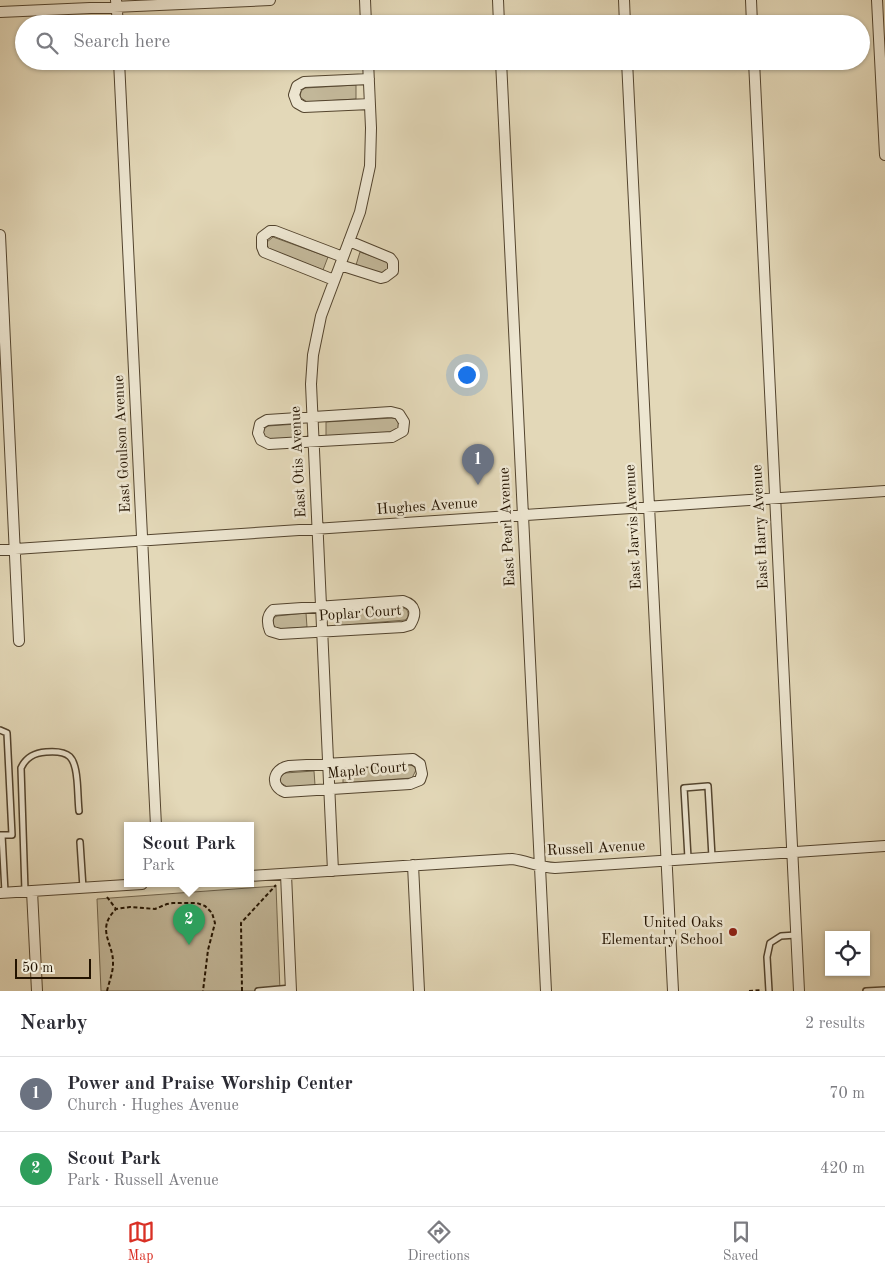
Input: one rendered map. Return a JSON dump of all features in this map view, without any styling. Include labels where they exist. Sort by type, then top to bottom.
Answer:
[{"type":"street","points":[[0,12],[117,3],[270,0]]},
{"type":"street","points":[[365,0],[366,15]]},
{"type":"street","points":[[498,0],[499,15]]},
{"type":"street","points":[[624,0],[625,15]]},
{"type":"street","points":[[751,0],[752,15]]},
{"type":"street","points":[[877,0],[885,155]]},
{"type":"street","name":"East Goulson Avenue","points":[[119,70],[156,822]]},
{"type":"street","name":"East Otis Avenue","points":[[333,871],[311,417],[312,369],[321,316],[360,212],[370,166],[368,70]]},
{"type":"street","name":"East Pearl Avenue","points":[[501,70],[546,991]]},
{"type":"street","name":"East Jarvis Avenue","points":[[626,70],[672,991]]},
{"type":"street","name":"East Harry Avenue","points":[[754,70],[799,991]]},
{"type":"street","points":[[369,79],[304,82],[297,86],[294,95],[297,103],[304,107],[370,104]]},
{"type":"street","points":[[334,280],[264,252],[261,243],[262,237],[270,231],[275,231],[381,278],[386,277],[393,271],[393,262],[385,255],[349,241]]},
{"type":"street","points":[[0,235],[19,641]]},
{"type":"street","points":[[391,412],[399,414],[404,422],[403,431],[392,436],[313,442],[269,444],[261,440],[258,433],[260,424],[267,420],[311,417],[391,412]]},
{"type":"street","name":"Hughes Avenue","points":[[0,550],[885,491]]},
{"type":"street","name":"Poplar Court","points":[[403,601],[413,607],[415,612],[414,619],[410,625],[403,627],[322,632],[274,633],[270,631],[267,620],[273,610],[321,607],[403,601]]},
{"type":"street","name":"Maple Court","points":[[413,759],[418,761],[422,768],[422,774],[420,780],[410,784],[285,792],[280,790],[276,784],[275,777],[277,771],[282,767],[328,764],[413,759]]},
{"type":"street","name":"Russell Avenue","points":[[254,876],[512,859],[523,860],[540,867],[554,868],[885,846]]},
{"type":"street","points":[[413,865],[419,991]]},
{"type":"street","points":[[286,874],[291,989]]},
{"type":"street","points":[[2,893],[124,885]]},
{"type":"street","points":[[28,891],[37,991]]},
{"type":"lane","points":[[0,730],[8,734],[12,835],[1,835],[2,893]]},
{"type":"lane","points":[[28,891],[21,768],[24,761],[30,756],[48,752],[67,753],[73,758],[76,766],[79,811]]},
{"type":"lane","points":[[688,858],[684,788],[708,786],[712,857]]},
{"type":"lane","points":[[80,842],[83,888]]},
{"type":"lane","points":[[769,991],[767,957],[770,943],[781,936],[797,935]]},
{"type":"lane","points":[[258,991],[291,989]]},
{"type":"lane","points":[[866,991],[885,990]]},
{"type":"path","points":[[242,991],[241,923],[276,885]]},
{"type":"path","points":[[106,896],[116,909]]},
{"type":"path","points":[[116,909],[130,907],[154,909],[167,904],[197,903],[206,906],[212,913],[215,923],[208,950],[203,991]]},
{"type":"path","points":[[108,991],[113,963],[106,934],[109,921],[116,909]]},
{"type":"path","points":[[749,991],[762,990]]},
{"type":"shaded area","points":[[356,85],[356,99],[307,102],[300,97],[301,91],[305,88]]},
{"type":"shaded area","points":[[273,237],[328,257],[323,270],[271,250],[267,247],[267,242]]},
{"type":"shaded area","points":[[360,252],[385,261],[388,264],[387,271],[379,274],[356,265]]},
{"type":"shaded area","points":[[397,419],[399,424],[399,428],[393,432],[326,436],[326,422]]},
{"type":"shaded area","points":[[297,424],[298,438],[270,440],[265,438],[264,431],[268,426]]},
{"type":"shaded area","points":[[401,607],[408,612],[405,620],[335,626],[335,612]]},
{"type":"shaded area","points":[[306,613],[307,627],[279,629],[273,625],[273,618],[277,616]]},
{"type":"shaded area","points":[[414,766],[416,770],[412,778],[343,783],[343,769]]},
{"type":"shaded area","points":[[314,771],[315,785],[287,787],[280,782],[281,776],[285,773]]},
{"type":"shaded area","points":[[276,886],[280,991],[101,991],[97,899]]},
{"type":"place","name":"Power and Praise Worship Center","points":[[478,485]]},
{"type":"place","name":"United Oaks Elementary School","points":[[733,932]]},
{"type":"place","name":"Scout Park","points":[[189,945]]}]
